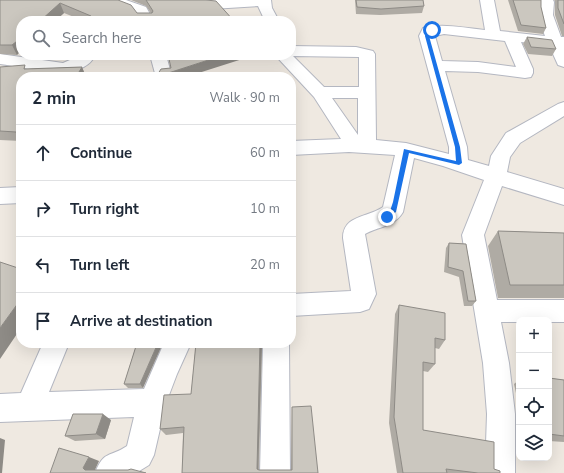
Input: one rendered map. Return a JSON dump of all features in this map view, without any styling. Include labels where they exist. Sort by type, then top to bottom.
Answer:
[{"type":"street","points":[[112,0],[138,8],[144,12],[145,16]]},
{"type":"street","points":[[148,16],[161,0]]},
{"type":"street","points":[[167,0],[212,5],[264,0],[265,8],[269,16]]},
{"type":"street","points":[[487,0],[493,35]]},
{"type":"street","points":[[547,2],[546,12],[559,42],[564,62]]},
{"type":"street","points":[[459,163],[458,147],[427,36],[428,31],[444,30],[559,42]]},
{"type":"street","points":[[435,66],[478,67],[525,73],[511,37]]},
{"type":"street","points":[[296,51],[365,53],[368,58],[368,92],[361,146]]},
{"type":"street","points":[[0,59],[63,68],[70,67],[83,60]]},
{"type":"street","points":[[159,60],[163,72]]},
{"type":"street","points":[[286,60],[294,72]]},
{"type":"street","points":[[296,75],[320,93],[361,146]]},
{"type":"street","points":[[320,93],[368,92]]},
{"type":"street","points":[[500,473],[501,414],[496,363],[473,235],[496,176],[501,156],[513,138],[564,108]]},
{"type":"street","points":[[296,148],[361,146],[406,150],[459,163],[562,199]]},
{"type":"street","points":[[296,305],[360,301],[364,294],[354,238],[354,230],[387,217],[392,212],[406,150]]},
{"type":"street","points":[[0,196],[16,195]]},
{"type":"street","points":[[487,310],[564,311]]},
{"type":"street","points":[[29,407],[54,348]]},
{"type":"street","points":[[110,473],[115,466],[129,462],[139,455],[152,404],[165,369],[176,348]]},
{"type":"street","points":[[275,473],[276,348]]},
{"type":"street","points":[[0,408],[152,404]]},
{"type":"building","points":[[0,0],[118,0],[131,5],[137,13],[152,13],[153,11],[146,0],[206,0],[216,1],[230,16],[91,16],[60,3],[46,16],[16,16],[16,42],[12,45],[0,45]]},
{"type":"building","points":[[356,0],[423,0],[424,6],[381,9],[357,7]]},
{"type":"building","points":[[513,0],[541,0],[541,7],[546,28],[521,25]]},
{"type":"building","points":[[558,0],[564,0],[564,24],[558,8]]},
{"type":"building","points":[[527,37],[552,40],[556,49],[531,47]]},
{"type":"building","points":[[169,60],[209,60],[171,72],[159,72],[161,69],[171,68]]},
{"type":"building","points":[[25,65],[24,69],[82,67],[79,72],[16,72],[16,132],[0,131],[0,67]]},
{"type":"building","points":[[498,231],[564,233],[564,285],[510,285]]},
{"type":"building","points":[[449,243],[466,244],[476,301],[468,301],[463,271],[448,267]]},
{"type":"building","points":[[0,262],[16,267],[16,306],[0,328]]},
{"type":"building","points":[[399,305],[445,313],[445,340],[435,338],[435,364],[423,362],[423,430],[494,442],[494,469],[500,471],[500,473],[478,473],[446,469],[447,473],[403,473],[394,417]]},
{"type":"building","points":[[135,348],[156,348],[140,384],[124,384]]},
{"type":"building","points":[[196,348],[260,348],[257,469],[292,470],[292,407],[311,406],[318,473],[182,473],[184,427],[160,429],[164,395],[191,394]]},
{"type":"building","points":[[552,378],[564,380],[564,436],[552,434]]},
{"type":"building","points":[[73,414],[103,414],[96,434],[65,436]]},
{"type":"building","points":[[59,448],[89,457],[83,468],[85,470],[131,469],[146,473],[50,473]]},
{"type":"route","points":[[387,217],[392,212],[396,202],[406,150],[459,163],[458,147],[427,36],[428,31],[432,30]]}]
